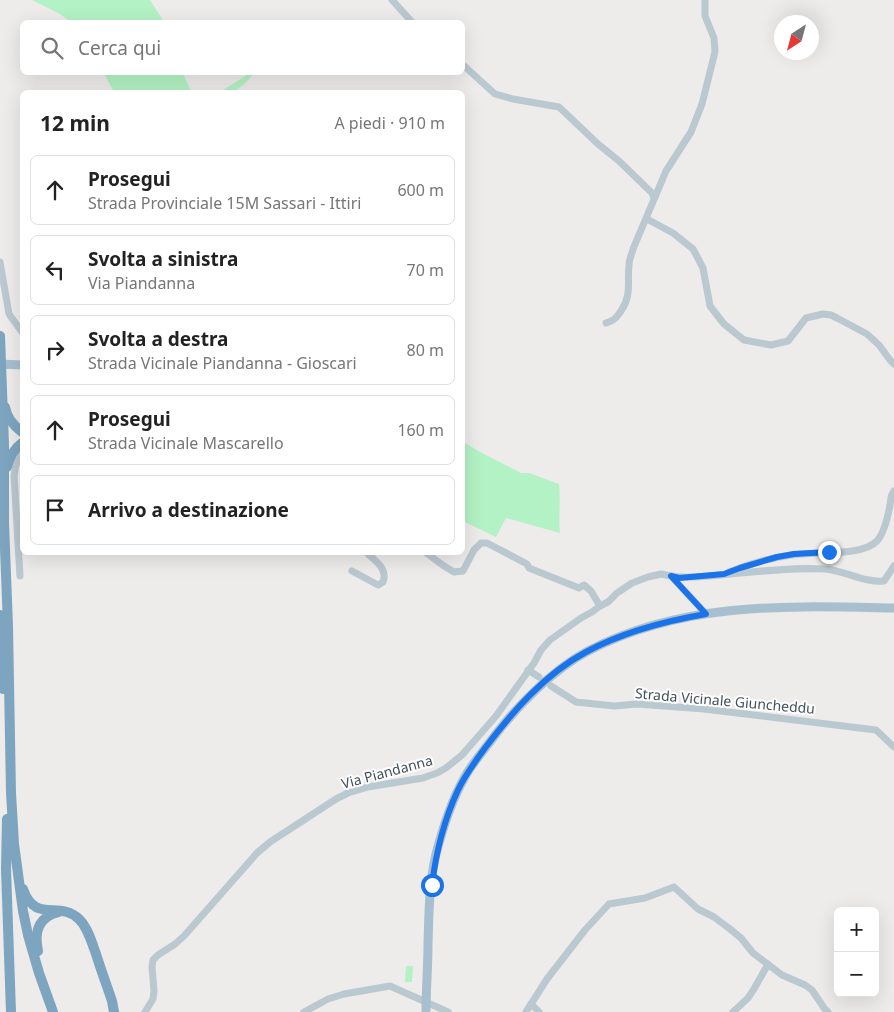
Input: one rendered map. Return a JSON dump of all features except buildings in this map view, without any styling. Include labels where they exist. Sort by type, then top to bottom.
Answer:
[{"type":"highway","points":[[0,336],[11,793],[14,844],[28,935],[53,1012]]},
{"type":"highway","points":[[2,390],[6,413],[12,423],[20,430]]},
{"type":"highway","points":[[4,523],[9,459],[20,444]]},
{"type":"highway","points":[[0,615],[7,811],[11,858],[18,910],[24,936],[48,1012]]},
{"type":"highway","points":[[7,811],[6,869],[10,1012]]},
{"type":"highway","points":[[14,844],[24,891],[28,900],[42,910],[64,911],[73,914],[82,921],[89,935],[114,1012]]},
{"type":"highway","points":[[53,1012],[37,947],[36,932],[46,918],[54,913],[64,911]]},
{"type":"main road","points":[[3,364],[20,365]]},
{"type":"main road","points":[[429,1009],[429,909],[438,844],[450,810],[458,789],[468,771],[512,713],[546,681],[570,662],[610,641],[647,627],[681,618],[738,609],[778,607],[894,608]]},
{"type":"street","points":[[392,0],[410,20]]},
{"type":"street","points":[[606,323],[612,322],[625,306],[628,296],[629,262],[643,225],[666,171],[691,132],[702,104],[715,52],[714,38],[705,16],[705,0]]},
{"type":"street","points":[[465,67],[495,94],[559,107],[619,161],[652,193],[654,198]]},
{"type":"street","points":[[647,219],[673,233],[693,249],[703,268],[710,306],[724,324],[744,340],[771,345],[788,341],[806,318],[824,314],[837,318],[867,334],[879,345],[894,364]]},
{"type":"street","points":[[0,262],[8,311],[20,329]]},
{"type":"street","points":[[20,458],[16,464],[14,476],[20,576]]},
{"type":"street","points":[[724,574],[777,557],[856,550],[869,546],[877,540],[883,530],[891,494],[894,491]]},
{"type":"street","points":[[429,555],[454,572],[463,571],[474,550],[481,543],[486,543],[527,564],[529,568],[579,588],[584,585],[591,591],[600,606]]},
{"type":"street","points":[[352,571],[378,585],[384,582],[383,568],[369,555]]},
{"type":"street","points":[[724,574],[790,569],[825,569],[874,582],[884,581],[894,566]]},
{"type":"street","name":"Via Piandanna","points":[[145,1012],[153,999],[152,967],[154,960],[184,936],[270,842],[348,793],[368,787],[423,778],[446,768],[462,755],[496,716],[541,650],[550,640],[608,602],[632,582],[648,576],[661,574],[679,578],[724,574]]},
{"type":"street","points":[[671,576],[706,614]]},
{"type":"street","points":[[528,670],[539,678]]},
{"type":"street","name":"Strada Vicinale Giuncheddu","points":[[550,686],[576,702],[614,706],[637,704],[704,709],[876,730],[894,747]]},
{"type":"street","points":[[526,1012],[547,980],[585,930],[609,904],[646,898],[674,886],[698,909],[714,917],[730,929],[754,953],[782,975],[812,990],[828,1012]]},
{"type":"street","points":[[733,1012],[748,998],[768,964]]},
{"type":"street","points":[[304,1012],[328,999],[344,994],[390,986],[414,996],[429,1009],[448,1012]]},
{"type":"street","points":[[531,1004],[538,1012]]},
{"type":"green space","points":[[32,0],[150,0],[163,20],[68,20]]},
{"type":"green space","points":[[105,75],[184,75],[191,90],[113,90]]},
{"type":"green space","points":[[247,75],[253,75],[237,90],[223,90]]},
{"type":"green space","points":[[465,443],[521,473],[529,473],[559,484],[560,533],[506,518],[496,537],[465,522]]},
{"type":"green space","points":[[406,966],[413,966],[412,982],[405,982]]},
{"type":"route","points":[[432,885],[438,844],[458,789],[468,771],[512,713],[546,681],[570,662],[587,652],[647,627],[706,614],[671,576],[679,578],[724,574],[777,557],[829,552]]}]
